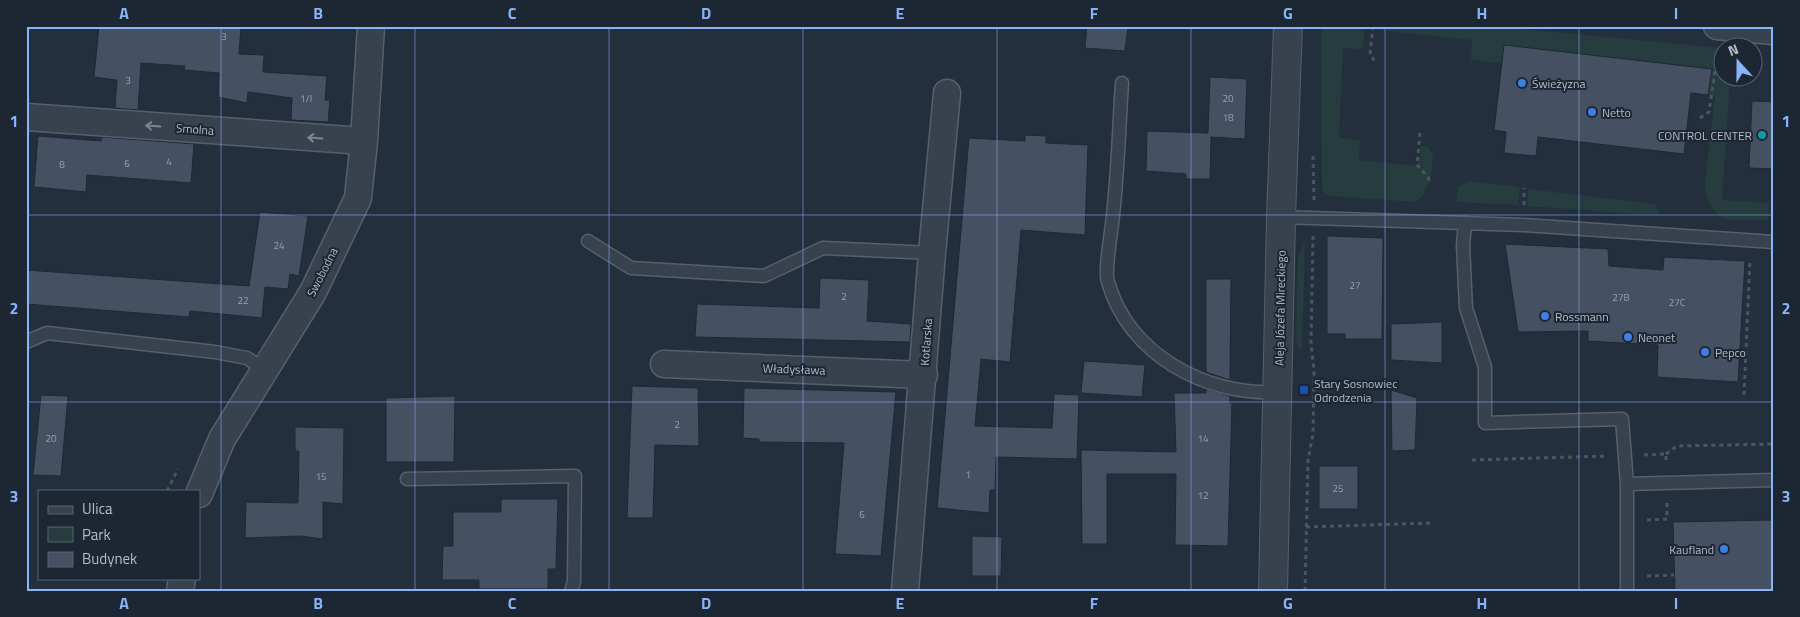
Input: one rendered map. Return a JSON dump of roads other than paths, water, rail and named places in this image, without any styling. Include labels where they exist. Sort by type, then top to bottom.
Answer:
[{"type":"street","name":"Swobodna","points":[[200,492],[222,439],[314,292],[358,198],[364,141],[371,26]]},
{"type":"street","name":"Aleja Józefa Mireckiego","points":[[1273,591],[1281,217],[1288,26]]},
{"type":"street","points":[[1718,35],[1774,31]]},
{"type":"street","name":"Kotlarska","points":[[905,591],[924,374],[932,253],[947,93]]},
{"type":"street","name":"Smolna","points":[[26,117],[364,141]]},
{"type":"street","name":"Władysława","points":[[664,364],[924,374]]},
{"type":"lane","points":[[1122,83],[1116,189],[1107,281],[1125,322],[1164,361],[1196,379],[1246,392],[1278,392]]},
{"type":"lane","points":[[1281,217],[1523,225],[1774,242]]},
{"type":"lane","points":[[1465,223],[1463,246],[1466,308],[1484,368],[1486,423],[1622,419],[1626,484],[1627,591]]},
{"type":"lane","points":[[588,241],[631,268],[764,276],[823,248],[932,253]]},
{"type":"lane","points":[[26,342],[46,333],[215,352],[247,358],[265,370]]},
{"type":"lane","points":[[407,479],[575,476],[574,582],[571,591]]},
{"type":"lane","points":[[1626,484],[1774,480]]},
{"type":"place","name":"Świeżyzna","points":[[1522,83]]},
{"type":"place","name":"Netto","points":[[1592,112]]},
{"type":"place","name":"CONTROL CENTER","points":[[1762,135]]},
{"type":"place","name":"Rossmann","points":[[1545,316]]},
{"type":"place","name":"Neonet","points":[[1628,337]]},
{"type":"place","name":"Pepco","points":[[1705,352]]},
{"type":"place","name":"Stary Sosnowiec Odrodzenia","points":[[1304,390]]},
{"type":"place","name":"Kaufland","points":[[1724,549]]}]
